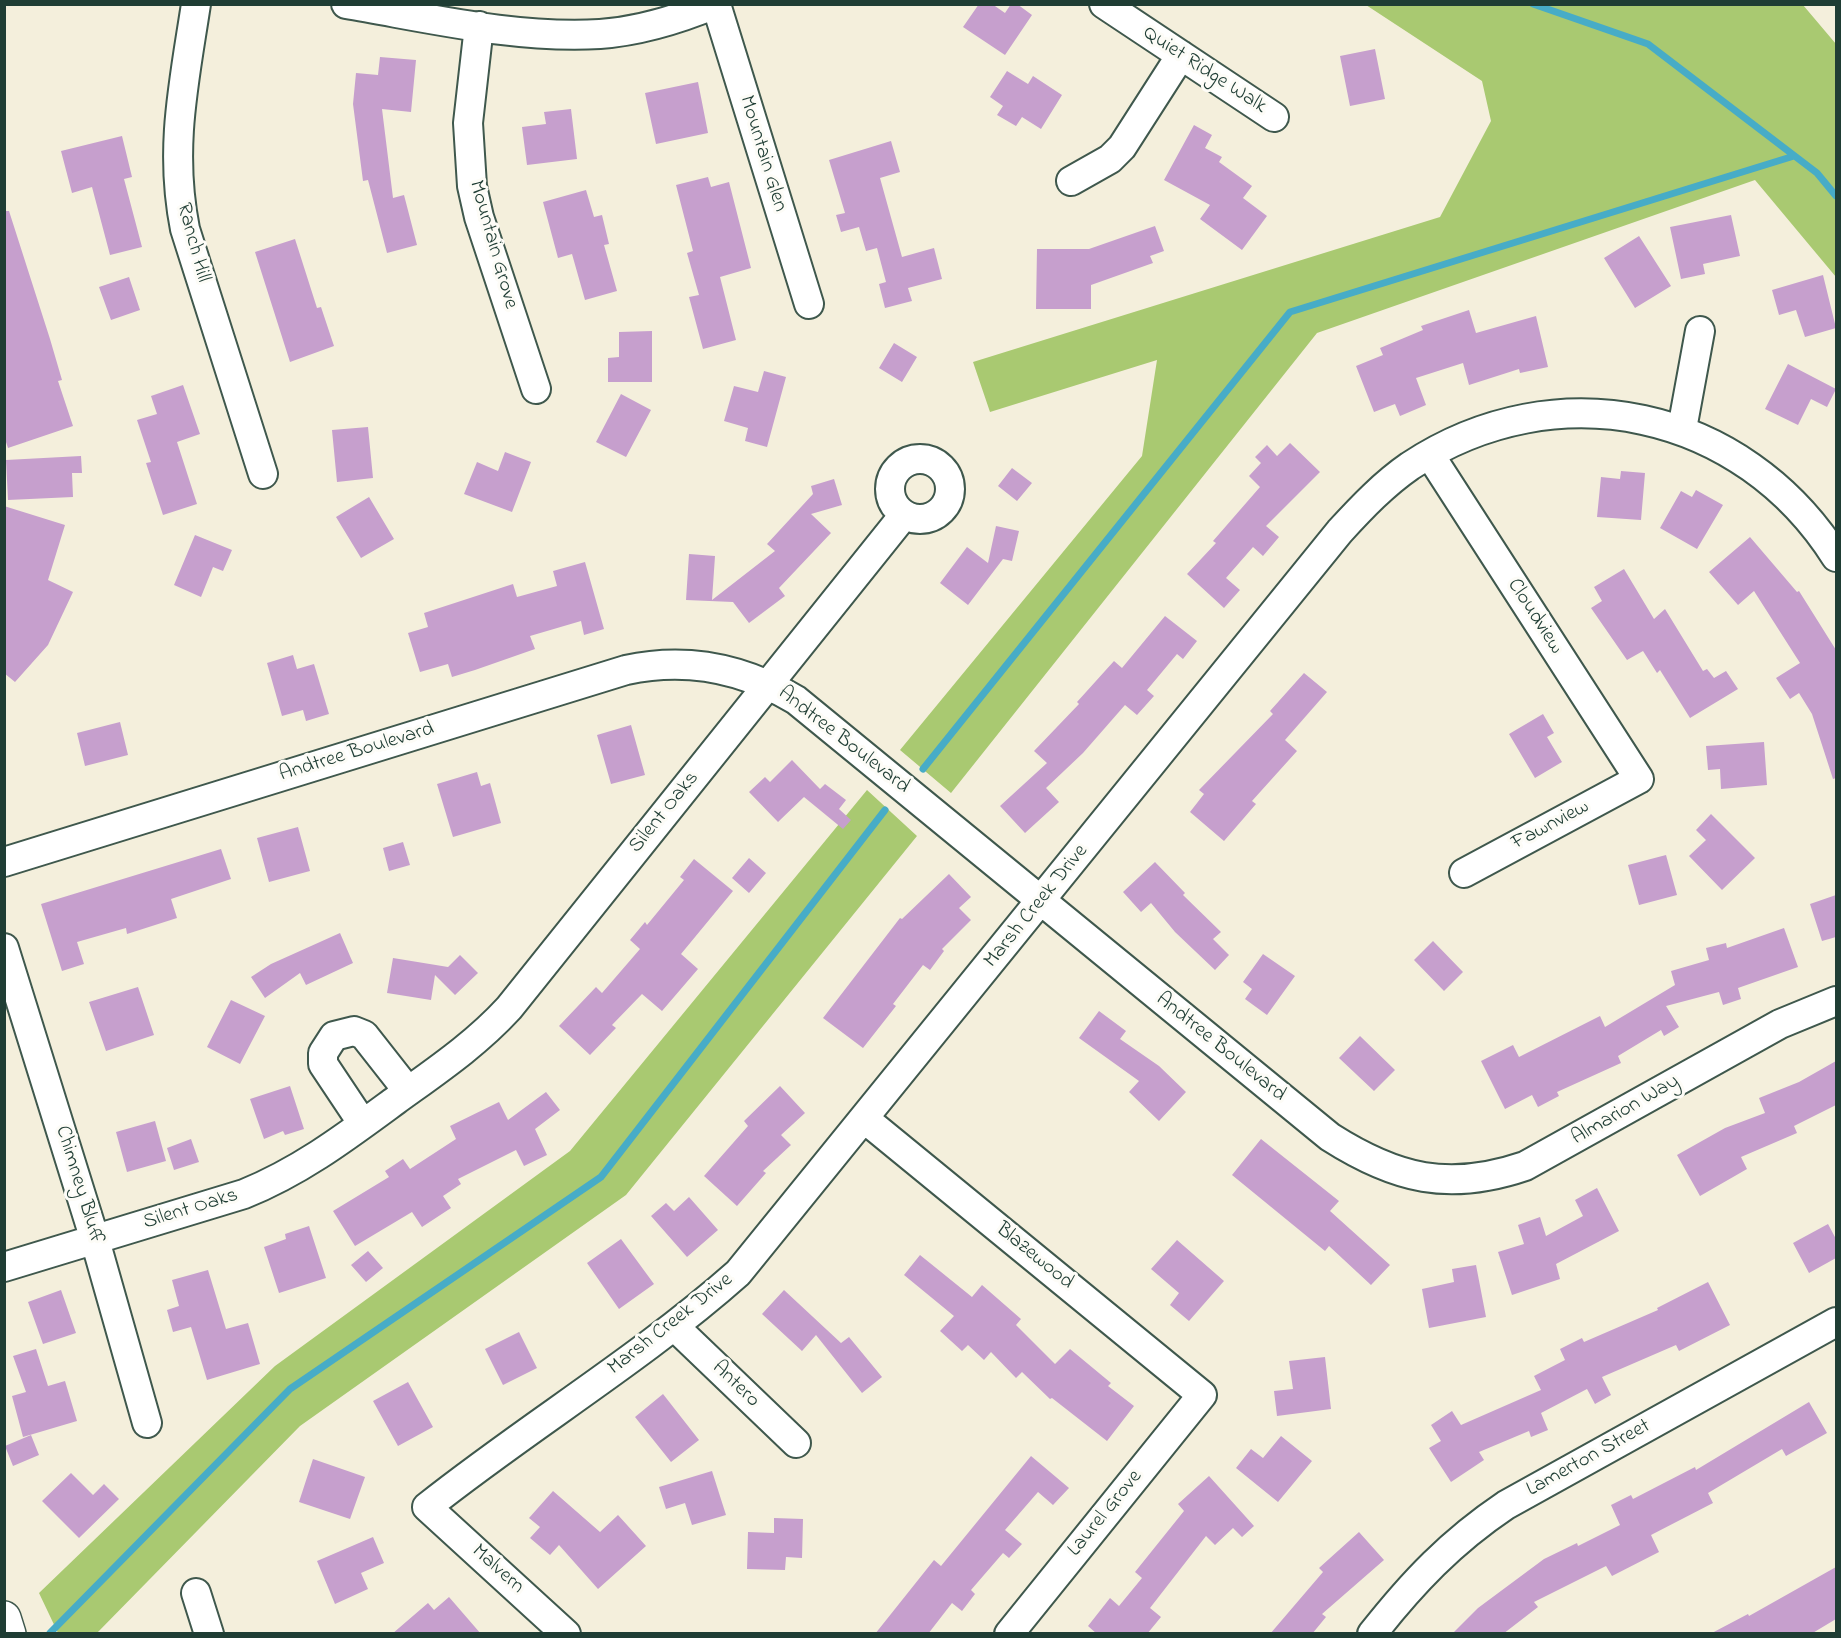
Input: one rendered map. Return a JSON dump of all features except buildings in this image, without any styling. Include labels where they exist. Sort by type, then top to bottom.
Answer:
[{"type":"main road","points":[[4,1618],[9,1634]]},
{"type":"street","name":"Ranch Hill","points":[[196,4],[177,128],[179,199],[185,229],[263,474]]},
{"type":"street","points":[[346,4],[479,26],[566,35],[603,34],[653,26],[715,4]]},
{"type":"street","name":"Mountain Glen","points":[[715,4],[809,304]]},
{"type":"street","name":"Quiet Ridge Walk","points":[[1104,4],[1274,117]]},
{"type":"street","name":"Mountain Grove","points":[[479,26],[468,123],[472,186],[479,216],[536,389]]},
{"type":"street","points":[[1071,182],[1110,159],[1122,147],[1181,55]]},
{"type":"street","points":[[1682,429],[1700,332]]},
{"type":"street","name":"Marsh Creek Drive","points":[[427,1507],[469,1474],[675,1327],[738,1273],[866,1120],[1340,531],[1385,485],[1430,455],[1503,424],[1566,414],[1630,417],[1682,429],[1711,442],[1765,476],[1810,520],[1836,557]]},
{"type":"street","name":"Cloudview","points":[[1430,455],[1639,779]]},
{"type":"street","name":"Silent Oaks","points":[[4,1267],[244,1194],[279,1180],[311,1161],[465,1052],[495,1023],[904,515]]},
{"type":"street","name":"Andtree Boulevard","points":[[4,862],[626,670],[646,666],[687,664],[708,666],[768,684],[817,716],[1330,1137],[1365,1160],[1403,1174]]},
{"type":"street","name":"Fawnview","points":[[1464,873],[1639,779]]},
{"type":"street","name":"Chimney Bluff","points":[[4,948],[95,1240],[147,1423]]},
{"type":"street","name":"Almarion Way","points":[[1403,1174],[1444,1180],[1465,1180],[1495,1175],[1525,1166],[1780,1024],[1836,1001]]},
{"type":"street","points":[[363,1124],[323,1064],[323,1053],[334,1036],[354,1031],[364,1035],[408,1091]]},
{"type":"street","name":"Blazewood","points":[[866,1120],[1202,1395]]},
{"type":"street","name":"Lamerton Street","points":[[1372,1634],[1407,1589],[1438,1557],[1473,1527],[1506,1505],[1836,1322]]},
{"type":"street","name":"Antero","points":[[675,1327],[796,1443]]},
{"type":"street","name":"Laurel Grove","points":[[1009,1634],[1202,1395]]},
{"type":"street","name":"Malvern","points":[[427,1507],[566,1634]]},
{"type":"street","points":[[196,1593],[209,1634]]},
{"type":"green space","points":[[1366,5],[1803,5],[1836,44],[1836,277],[1755,180],[1317,333],[951,793],[900,750],[1142,456],[1157,360],[990,412],[973,362],[1440,217],[1491,121],[1482,81]]},
{"type":"green space","points":[[867,790],[917,836],[626,1195],[300,1426],[97,1633],[58,1633],[39,1593],[275,1366],[570,1151]]},
{"type":"waterway","points":[[1533,4],[1648,44],[1817,173],[1836,196]]},
{"type":"waterway","points":[[923,769],[1290,312],[1794,156]]},
{"type":"waterway","points":[[50,1633],[290,1389],[601,1177],[885,810]]}]
